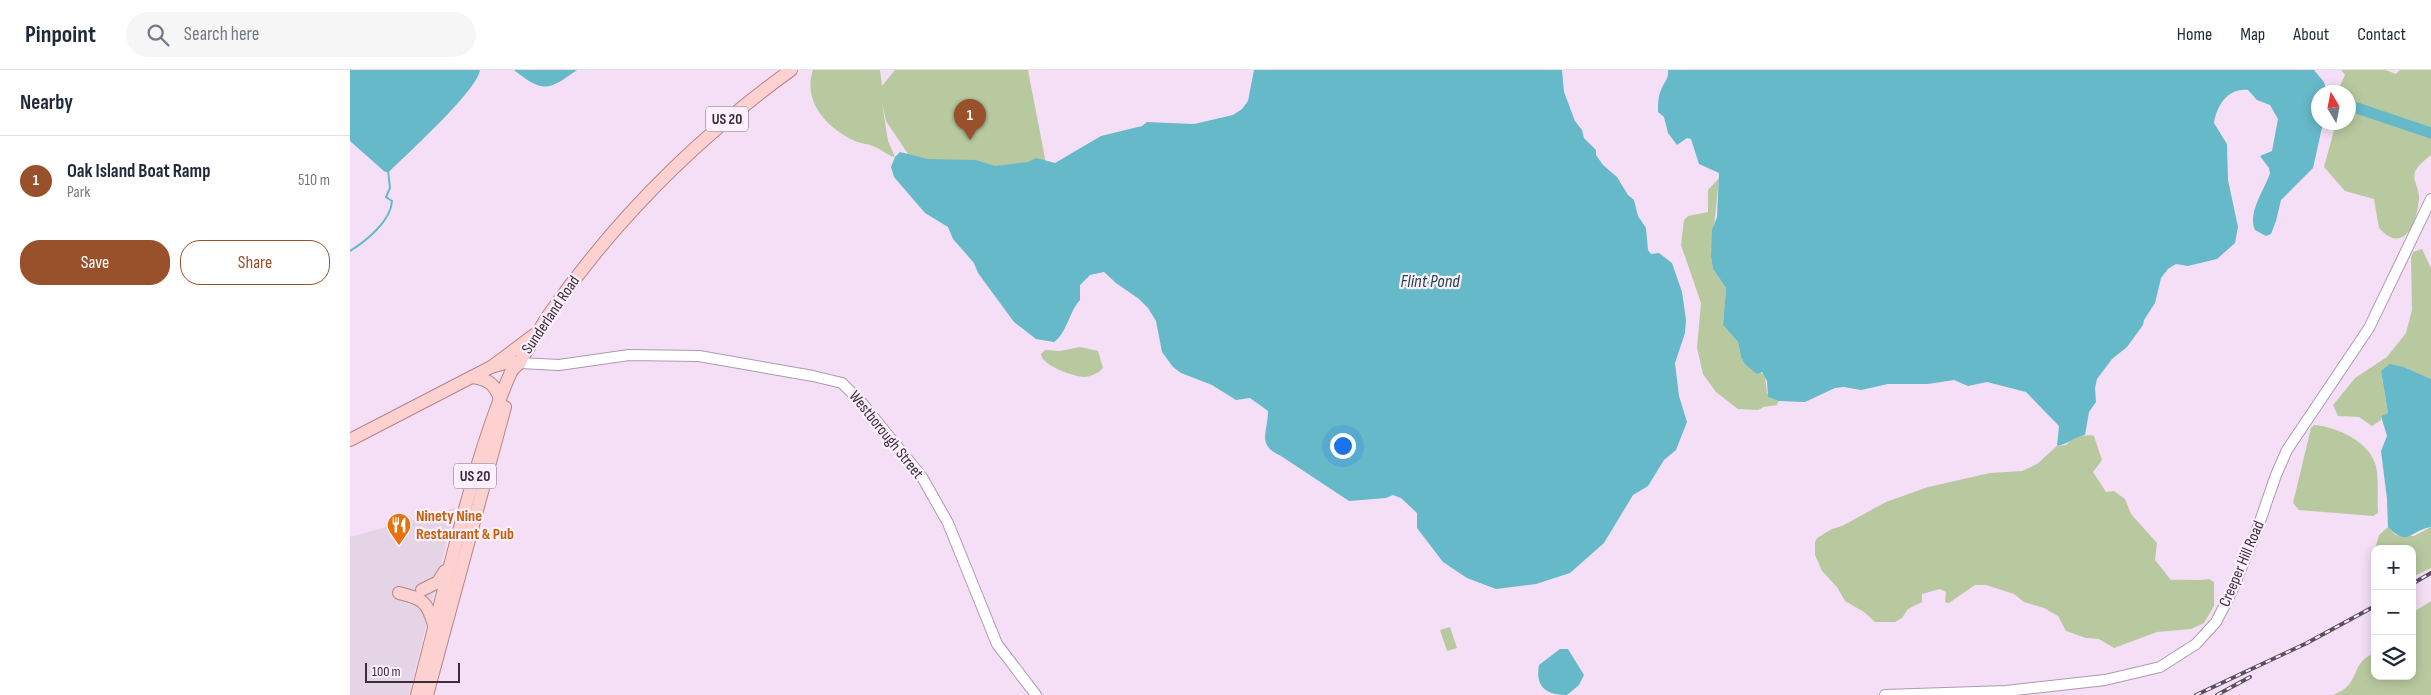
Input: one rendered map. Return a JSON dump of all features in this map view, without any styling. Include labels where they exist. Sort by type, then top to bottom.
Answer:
[{"type":"main road","name":"Sunderland Road","points":[[350,440],[491,367],[501,364],[520,363],[536,334],[592,257],[668,172],[728,118],[790,70]]},
{"type":"main road","points":[[491,367],[536,334]]},
{"type":"main road","name":"US 20","points":[[417,695],[458,533],[488,429],[512,370],[520,363]]},
{"type":"main road","name":"US 20","points":[[427,695],[494,442],[507,401],[520,372],[520,363]]},
{"type":"main road","points":[[472,377],[489,381],[495,387],[500,399]]},
{"type":"main road","points":[[422,590],[433,586],[443,574],[458,533]]},
{"type":"main road","points":[[399,593],[420,598],[425,602],[430,610],[434,626]]},
{"type":"street","name":"Creeper Hill Road","points":[[1885,695],[2006,691],[2106,680],[2160,667],[2196,644],[2216,622],[2231,594],[2287,450],[2369,328],[2431,199]]},
{"type":"street","name":"Westborough Street","points":[[520,363],[559,365],[629,355],[699,356],[813,376],[842,384],[862,403],[922,477],[948,523],[990,631],[1003,653],[1036,695]]},
{"type":"shaded area","points":[[455,508],[409,695],[350,695],[350,537]]},
{"type":"green space","points":[[813,70],[880,70],[882,86],[895,70],[1028,70],[1047,169],[1003,170],[912,160],[886,121],[882,103],[888,141],[895,157],[890,156],[875,147],[845,136],[827,122],[814,103],[811,93]]},
{"type":"green space","points":[[2341,70],[2385,70],[2396,74],[2400,70],[2431,70],[2431,155],[2420,165],[2414,175],[2419,196],[2418,208],[2412,226],[2408,233],[2396,239],[2388,236],[2379,228],[2374,199],[2345,191],[2324,167],[2334,130],[2356,130],[2356,85],[2340,85],[2345,75]]},
{"type":"green space","points":[[1719,178],[1711,257],[1713,269],[1726,288],[1723,325],[1738,342],[1741,357],[1765,376],[1767,393],[1771,398],[1779,400],[1777,405],[1758,410],[1738,409],[1716,392],[1703,374],[1697,348],[1701,303],[1681,245],[1684,220],[1688,216],[1708,212],[1708,190]]},
{"type":"green space","points":[[2422,249],[2431,268],[2431,379],[2404,367],[2381,371],[2388,413],[2381,416],[2381,420],[2372,426],[2359,417],[2338,416],[2333,405],[2355,378],[2387,357],[2406,333],[2412,310],[2411,258],[2413,252]]},
{"type":"green space","points":[[1080,347],[1098,351],[1103,368],[1093,375],[1080,377],[1053,367],[1047,363],[1041,354],[1045,350],[1060,351]]},
{"type":"green space","points":[[2314,425],[2342,432],[2367,449],[2376,466],[2378,513],[2373,516],[2299,510],[2293,503],[2311,428]]},
{"type":"green space","points":[[2094,436],[2102,460],[2093,472],[2106,492],[2114,491],[2125,499],[2131,514],[2157,543],[2155,560],[2171,580],[2209,579],[2214,582],[2214,606],[2204,623],[2191,629],[2157,632],[2114,648],[2099,639],[2086,638],[2066,631],[2058,616],[2044,608],[2024,602],[2014,594],[1986,585],[1975,585],[1949,603],[1945,602],[1946,592],[1940,589],[1922,594],[1922,602],[1908,609],[1902,618],[1895,622],[1875,622],[1864,612],[1845,601],[1837,587],[1822,571],[1815,555],[1815,542],[1817,538],[1832,529],[1842,526],[1886,502],[1928,487],[1990,473],[2022,471],[2037,464],[2057,446],[2066,445],[2074,437]]},
{"type":"green space","points":[[2388,527],[2396,535],[2414,536],[2431,527],[2431,568],[2416,575],[2416,545],[2376,545],[2379,535]]},
{"type":"green space","points":[[2431,601],[2431,695],[2333,695],[2348,685],[2361,662],[2371,655],[2371,680],[2416,680],[2416,610]]},
{"type":"green space","points":[[1450,627],[1457,648],[1447,651],[1440,630]]},
{"type":"water","points":[[350,70],[480,70],[476,80],[455,107],[389,172],[385,172],[350,141]]},
{"type":"water","points":[[514,70],[577,70],[552,85],[539,86]]},
{"type":"water","name":"Flint Pond","points":[[1254,70],[1562,70],[1564,92],[1584,138],[1596,150],[1596,155],[1603,165],[1617,177],[1628,195],[1634,200],[1638,216],[1646,228],[1648,250],[1651,254],[1659,253],[1672,263],[1682,292],[1686,320],[1685,333],[1675,363],[1679,396],[1687,422],[1676,450],[1664,460],[1648,486],[1633,495],[1604,543],[1570,573],[1536,584],[1496,589],[1467,578],[1443,562],[1417,528],[1417,513],[1401,498],[1393,495],[1386,498],[1349,501],[1273,452],[1268,447],[1265,437],[1268,411],[1250,398],[1236,400],[1212,385],[1181,373],[1173,367],[1162,352],[1156,321],[1148,308],[1104,272],[1090,275],[1080,285],[1080,300],[1062,333],[1054,342],[1036,339],[1014,322],[978,273],[974,263],[953,239],[948,227],[925,213],[894,177],[891,167],[895,157],[900,152],[928,159],[976,160],[995,166],[1028,162],[1036,158],[1055,163],[1101,136],[1142,126],[1147,122],[1194,124],[1233,115],[1242,109],[1248,101]]},
{"type":"water","points":[[1668,70],[2314,70],[2325,85],[2311,85],[2311,130],[2321,130],[2313,168],[2281,200],[2271,234],[2266,236],[2255,230],[2253,216],[2270,173],[2269,168],[2260,156],[2272,151],[2278,119],[2270,105],[2257,100],[2248,90],[2241,90],[2229,95],[2221,104],[2214,123],[2227,144],[2228,180],[2238,227],[2235,243],[2217,259],[2188,266],[2176,264],[2168,269],[2161,278],[2155,303],[2144,320],[2143,325],[2127,347],[2112,359],[2097,379],[2095,388],[2096,402],[2089,412],[2085,435],[2057,446],[2059,426],[2026,392],[1987,382],[1968,386],[1954,380],[1928,384],[1888,384],[1861,390],[1844,387],[1835,388],[1805,402],[1779,401],[1768,397],[1767,381],[1762,372],[1757,374],[1745,364],[1741,357],[1738,342],[1723,325],[1726,288],[1713,269],[1711,257],[1712,230],[1717,217],[1719,173],[1699,164],[1691,139],[1687,138],[1677,145],[1668,133],[1664,117],[1658,112],[1658,101]]},
{"type":"water","points":[[2390,364],[2404,367],[2431,379],[2431,527],[2405,537],[2395,533],[2388,527],[2387,499],[2381,451],[2387,436],[2381,416],[2388,413],[2381,371]]},
{"type":"water","points":[[1560,649],[1568,649],[1584,675],[1579,685],[1567,695],[1553,693],[1544,688],[1538,673],[1539,665]]},
{"type":"waterway","points":[[2356,108],[2431,133]]},
{"type":"waterway","points":[[350,251],[377,230],[391,208],[392,201],[386,197],[390,188],[388,170]]},
{"type":"railway","points":[[2416,582],[2431,573]]},
{"type":"railway","points":[[2196,695],[2307,643],[2371,608]]},
{"type":"railway","points":[[2217,695],[2250,677]]},
{"type":"place","name":"Oak Island Boat Ramp","points":[[970,140]]},
{"type":"place","name":"Ninety Nine Restaurant & Pub","points":[[399,546]]}]
